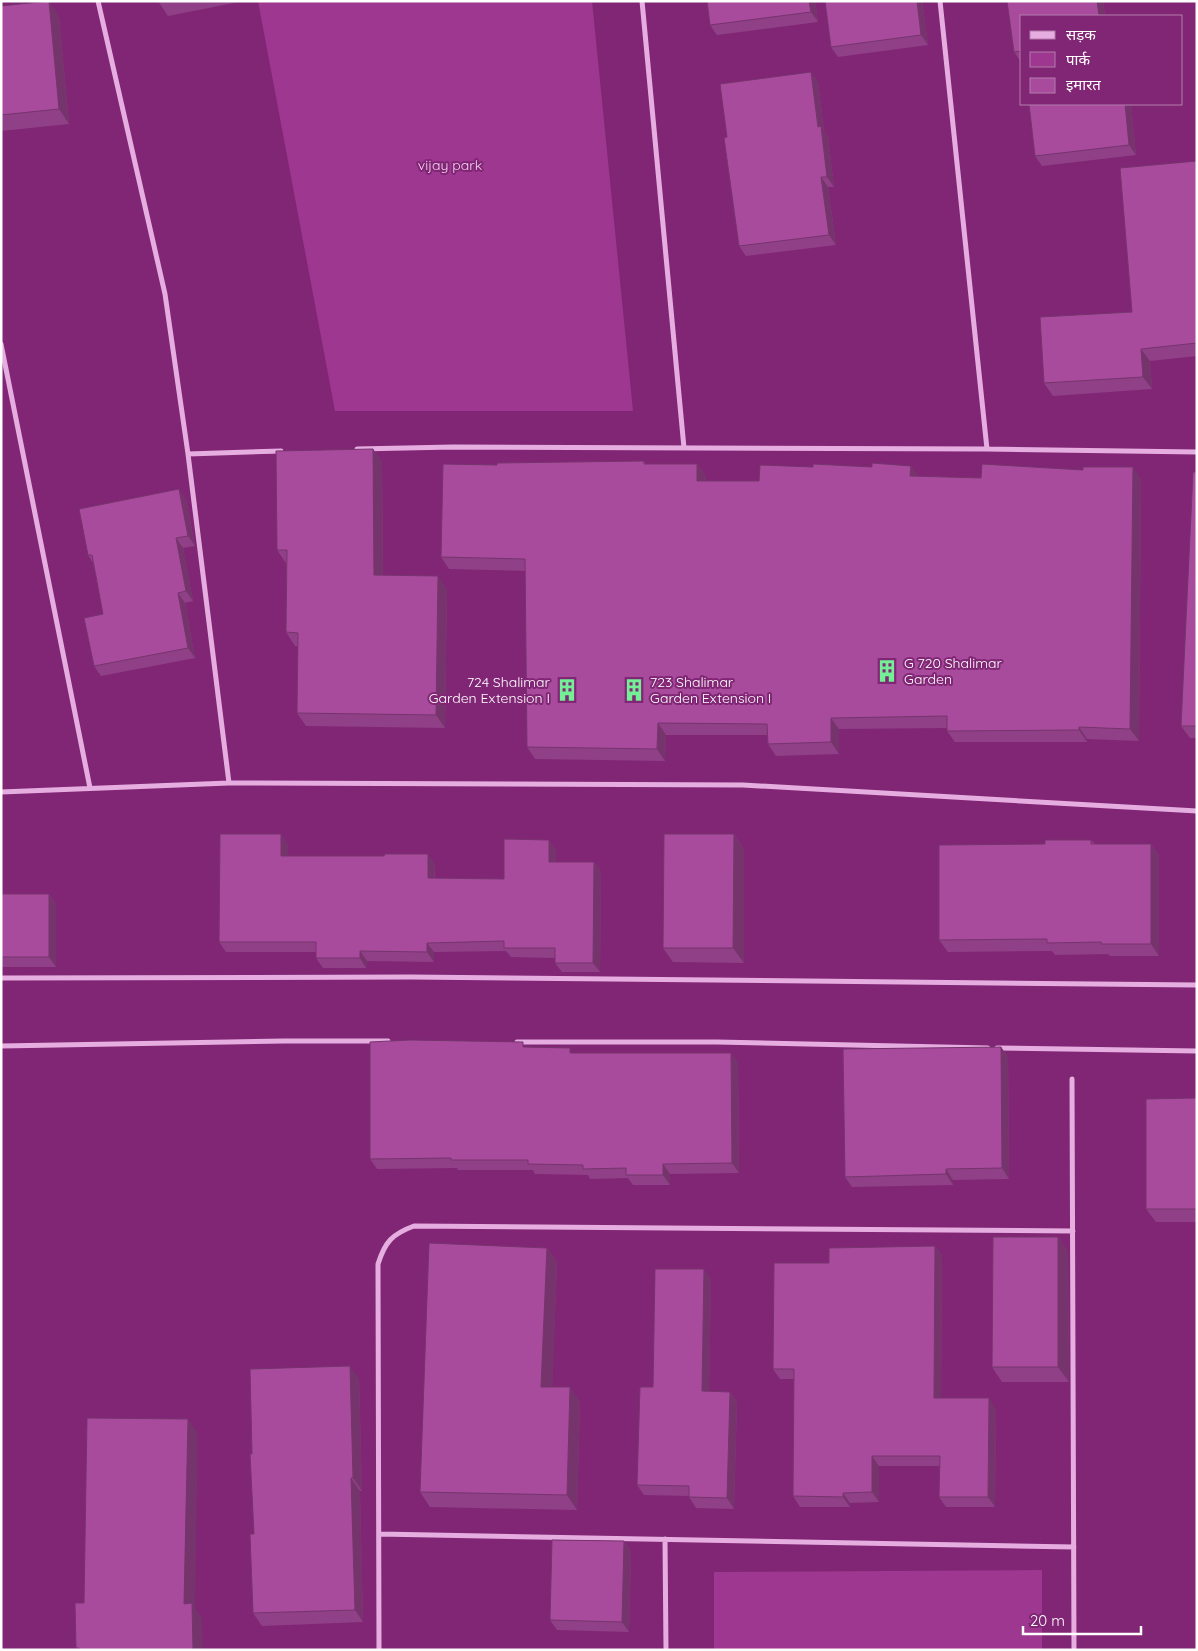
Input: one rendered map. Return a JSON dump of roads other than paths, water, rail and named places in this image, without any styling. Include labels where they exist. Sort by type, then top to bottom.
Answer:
[{"type":"street","points":[[98,1],[166,294],[229,783]]},
{"type":"street","points":[[642,1],[684,448]]},
{"type":"street","points":[[940,1],[987,449]]},
{"type":"street","points":[[1,344],[90,788]]},
{"type":"street","points":[[355,449],[453,447],[987,449],[1197,452]]},
{"type":"street","points":[[188,454],[286,451]]},
{"type":"street","points":[[1,792],[229,783],[743,784],[1197,811]]},
{"type":"street","points":[[1,978],[411,977],[1197,985]]},
{"type":"street","points":[[1,1046],[284,1041],[392,1042]]},
{"type":"street","points":[[511,1042],[727,1042],[1197,1051]]},
{"type":"street","points":[[1072,1079],[1074,1650]]},
{"type":"street","points":[[379,1650],[378,1264],[384,1245],[399,1231],[414,1226],[1073,1231]]},
{"type":"street","points":[[379,1534],[1074,1547]]},
{"type":"street","points":[[665,1539],[666,1650]]},
{"type":"place","name":"G 720 Shalimar Garden","points":[[887,671]]},
{"type":"place","name":"724 Shalimar Garden Extension I","points":[[567,690]]},
{"type":"place","name":"723 Shalimar Garden Extension I","points":[[634,690]]},
{"type":"park label","name":"vijay park","points":[[450,165]]}]
